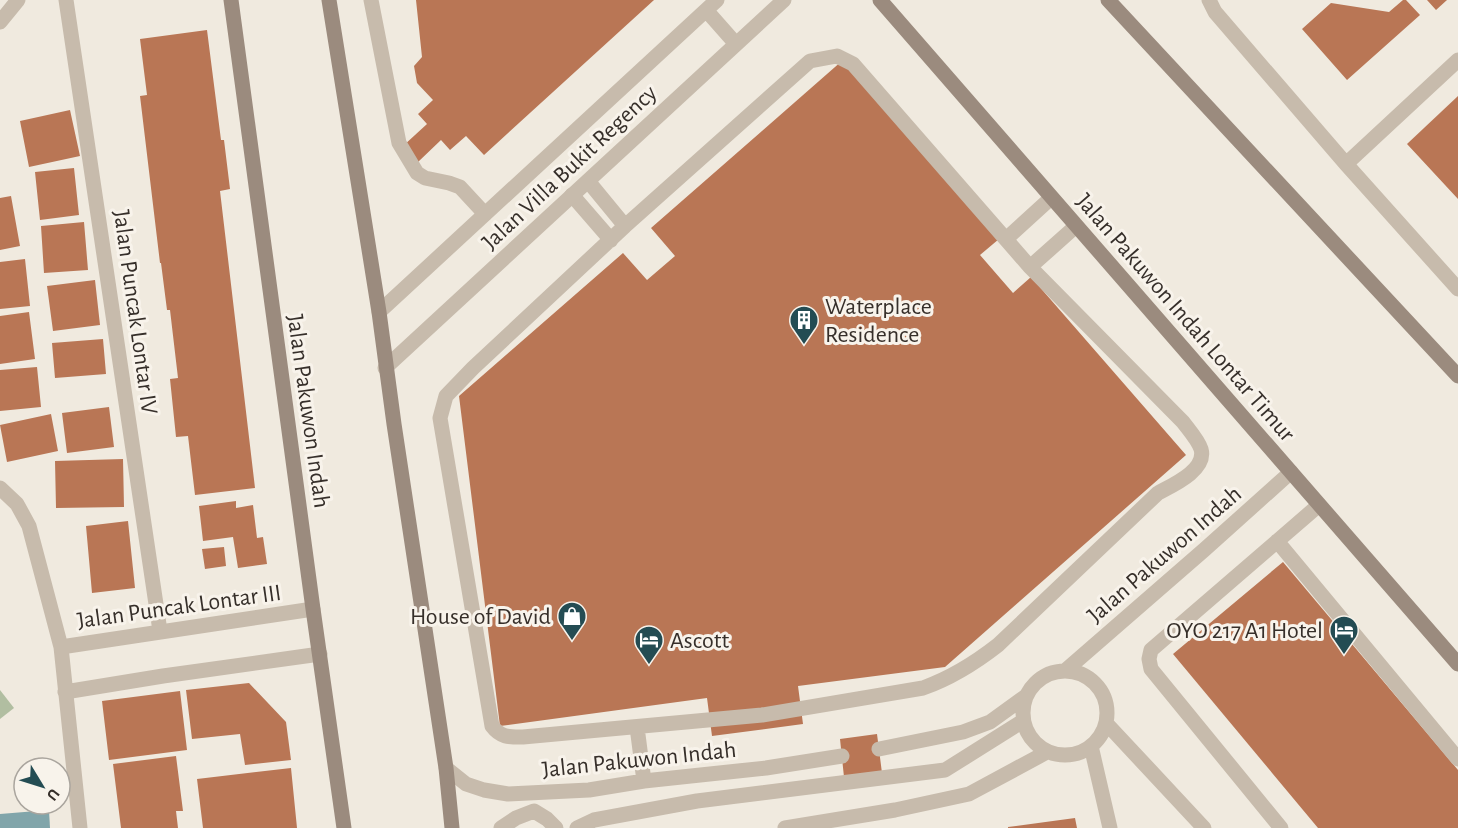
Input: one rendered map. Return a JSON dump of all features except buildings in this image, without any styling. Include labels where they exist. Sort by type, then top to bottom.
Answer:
[{"type":"street","points":[[0,22],[18,0]]},
{"type":"street","name":"Jalan Puncak Lontar IV","points":[[66,0],[160,631]]},
{"type":"street","name":"Jalan Pakuwon Indah","points":[[231,0],[344,828]]},
{"type":"street","points":[[329,0],[380,312],[386,368],[446,768],[452,828]]},
{"type":"street","points":[[371,0],[399,143],[417,173],[425,178],[460,187],[485,214]]},
{"type":"street","name":"Jalan Villa Bukit Regency","points":[[386,368],[784,0]]},
{"type":"street","name":"Jalan Pakuwon Indah Lontar Timur","points":[[880,0],[1458,664]]},
{"type":"street","points":[[1108,0],[1458,376]]},
{"type":"street","points":[[1209,0],[1215,12],[1458,290]]},
{"type":"street","points":[[711,5],[736,44]]},
{"type":"street","name":"Jalan Villa Bukit Regency","points":[[380,312],[711,5]]},
{"type":"street","points":[[837,56],[853,64],[1006,239],[1030,267],[1183,422],[1201,447],[1202,457],[1196,469],[1158,493],[998,645],[944,680],[923,688],[762,715],[507,737],[498,733],[492,726],[440,418],[446,396],[473,368],[625,226],[810,61],[837,56]]},
{"type":"street","points":[[1346,164],[1458,60]]},
{"type":"street","points":[[588,181],[625,226]]},
{"type":"street","points":[[572,195],[610,240]]},
{"type":"street","points":[[1006,239],[1051,198]]},
{"type":"street","points":[[1030,267],[1076,225]]},
{"type":"street","name":"Jalan Pakuwon Indah","points":[[1066,670],[1291,472]]},
{"type":"street","points":[[0,488],[17,504],[29,526],[61,647]]},
{"type":"street","points":[[1281,828],[1151,669],[1149,659],[1151,650],[1319,505]]},
{"type":"street","points":[[1278,541],[1458,759]]},
{"type":"street","name":"Jalan Puncak Lontar III","points":[[80,828],[61,647],[313,609]]},
{"type":"street","points":[[65,692],[320,654]]},
{"type":"street","points":[[879,749],[963,732],[990,722],[1026,696],[1035,682],[1050,673],[1066,670],[1082,674],[1096,684],[1106,702],[1106,723],[1100,736],[1091,747],[1077,754],[1062,755],[1047,752],[1031,739],[1023,721],[1026,696]]},
{"type":"street","points":[[577,828],[697,801],[945,770],[1023,721]]},
{"type":"street","points":[[1106,723],[1204,828]]},
{"type":"street","points":[[637,727],[644,781]]},
{"type":"street","points":[[1091,747],[1110,828]]},
{"type":"street","points":[[784,828],[895,810],[969,794],[1047,752]]},
{"type":"street","name":"Jalan Pakuwon Indah","points":[[446,768],[466,784],[508,794],[589,790],[842,756]]},
{"type":"street","points":[[501,828],[516,818],[534,811],[556,828]]},
{"type":"green space","points":[[0,690],[14,708],[0,719]]},
{"type":"water","points":[[0,814],[49,816],[50,828],[0,828]]},
{"type":"place","name":"Waterplace Residence","points":[[804,346]]},
{"type":"place","name":"House of David","points":[[572,642]]},
{"type":"place","name":"OYO 217 A1 Hotel","points":[[1344,656]]},
{"type":"place","name":"Ascott","points":[[649,666]]}]
